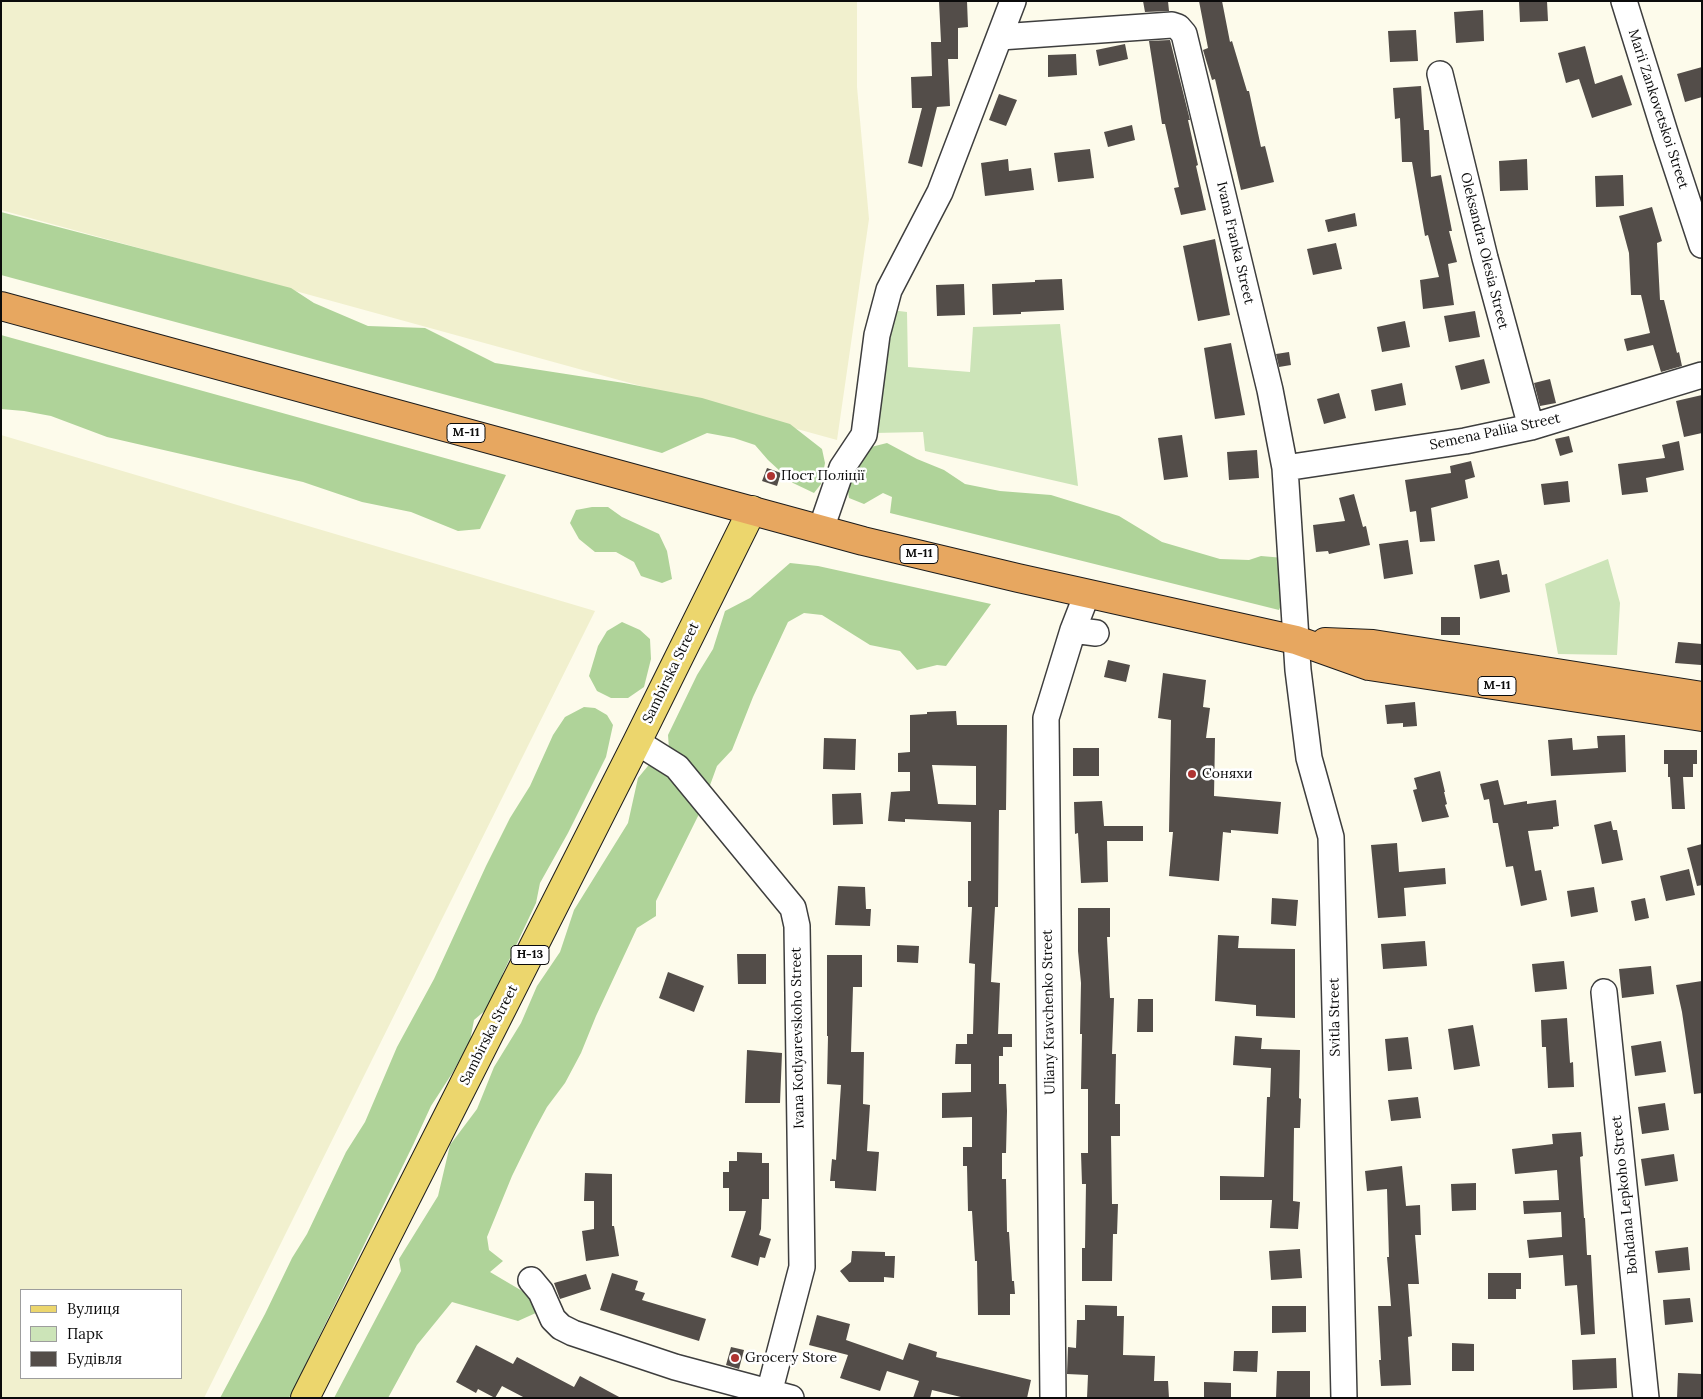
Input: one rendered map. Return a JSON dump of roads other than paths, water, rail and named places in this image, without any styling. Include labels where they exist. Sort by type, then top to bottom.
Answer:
[{"type":"highway","name":"М-11","points":[[1,306],[872,543],[1087,594],[1296,640],[1369,666],[1702,717]]},
{"type":"highway","name":"М-11","points":[[1296,640],[1373,644],[1702,696]]},
{"type":"main road","name":"Sambirska Street","points":[[305,1398],[637,742],[752,510]]},
{"type":"street","points":[[821,529],[842,468],[864,435],[878,335],[889,290],[940,192],[1013,1]]},
{"type":"street","name":"Marii Zankovetskoi Street","points":[[1624,1],[1702,244]]},
{"type":"street","name":"Ivana Franka Street","points":[[1000,36],[1172,25],[1178,27],[1184,34],[1268,380],[1284,468],[1296,640]]},
{"type":"street","name":"Oleksandra Olesia Street","points":[[1440,74],[1485,258],[1531,427]]},
{"type":"street","name":"Semena Paliia Street","points":[[1284,468],[1465,441],[1531,427],[1702,376]]},
{"type":"street","name":"Uliany Kravchenko Street","points":[[1053,1398],[1046,718],[1085,631],[1087,594]]},
{"type":"street","name":"Svitla Street","points":[[1296,640],[1298,670],[1310,758],[1331,837],[1344,1398]]},
{"type":"street","name":"Ivana Kotlyarevskoho Street","points":[[637,742],[677,767],[793,908],[797,926],[802,1267],[780,1395]]},
{"type":"street","name":"Bohdana Lepkoho Street","points":[[1604,992],[1646,1398]]},
{"type":"street","points":[[531,1280],[541,1292],[553,1319],[573,1333],[675,1367],[780,1395]]},
{"type":"place","name":"Пост Поліції","points":[[771,476]]},
{"type":"place","name":"Соняхи","points":[[1192,774]]},
{"type":"place","name":"Grocery Store","points":[[735,1358]]}]
